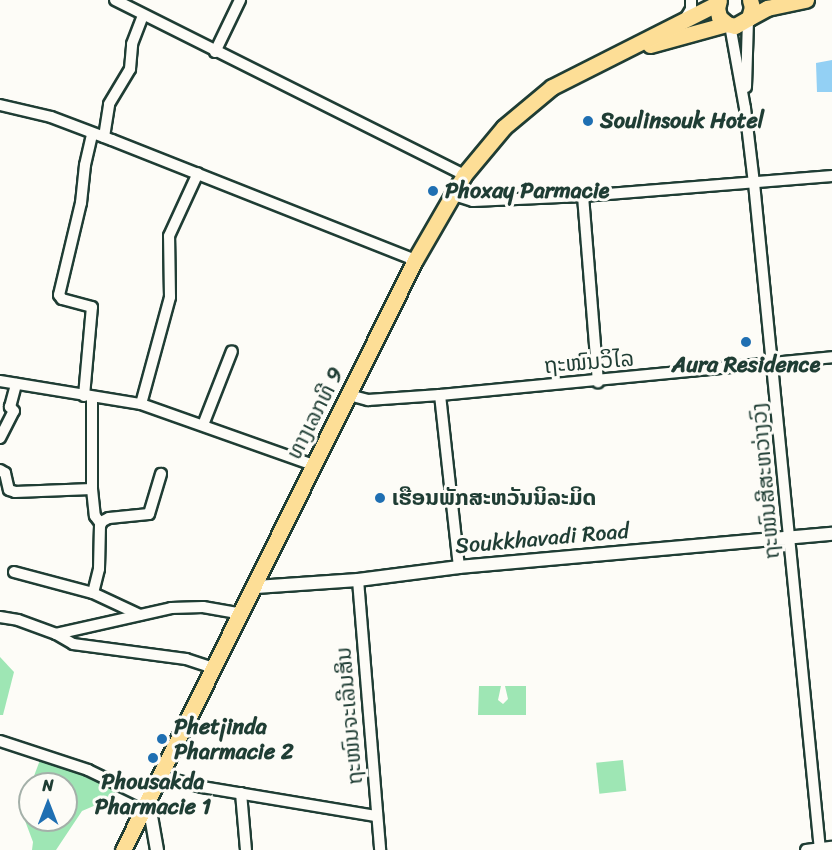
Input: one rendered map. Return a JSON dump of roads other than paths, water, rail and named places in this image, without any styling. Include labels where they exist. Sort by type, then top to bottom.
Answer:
[{"type":"main road","points":[[749,19],[752,7],[750,0]]},
{"type":"main road","points":[[749,19],[767,8],[806,0]]},
{"type":"main road","name":"ທາງເລກທີ 9","points":[[123,850],[213,668],[256,587],[313,465],[350,396],[416,260],[451,194],[464,175],[504,127],[533,101],[572,76],[684,21],[718,1]]},
{"type":"main road","points":[[718,1],[719,17],[728,24]]},
{"type":"main road","name":"ທາງເລກທີ 9","points":[[615,54],[728,24],[740,25],[749,19]]},
{"type":"street","points":[[115,0],[128,3],[143,16],[464,175]]},
{"type":"street","points":[[215,52],[240,0]]},
{"type":"street","points":[[684,21],[691,9],[691,0]]},
{"type":"street","points":[[104,137],[109,104],[130,69],[132,44],[143,16]]},
{"type":"street","points":[[745,108],[749,19]]},
{"type":"street","points":[[728,24],[745,108]]},
{"type":"street","points":[[0,105],[51,117],[416,260]]},
{"type":"street","name":"ຖະໜົນສີສະຫວ່າງວົງ","points":[[745,108],[773,364],[820,849]]},
{"type":"street","points":[[92,134],[85,165],[81,203],[59,295],[62,299],[92,308],[88,397],[94,516],[101,524],[99,569],[93,593]]},
{"type":"street","points":[[141,405],[170,297],[169,236],[198,173]]},
{"type":"street","points":[[451,194],[473,201],[583,196],[832,176]]},
{"type":"street","points":[[583,196],[598,381]]},
{"type":"street","points":[[203,424],[232,351]]},
{"type":"street","name":"ຖະໜົນວິໄລ","points":[[350,396],[368,400],[440,395],[832,357]]},
{"type":"street","points":[[0,381],[141,405],[203,424],[313,465]]},
{"type":"street","points":[[0,438],[14,411],[10,407],[16,384]]},
{"type":"street","points":[[440,395],[459,567]]},
{"type":"street","points":[[0,470],[5,473],[9,490],[15,492],[93,489]]},
{"type":"street","points":[[101,524],[109,518],[149,514],[161,474]]},
{"type":"street","name":"Soukkhavadi Road","points":[[256,587],[358,580],[459,567],[832,534]]},
{"type":"street","points":[[14,572],[93,593],[140,615]]},
{"type":"street","name":"ຖະໜົນຈະເລີນສິນ","points":[[358,580],[380,850]]},
{"type":"street","points":[[56,634],[171,608],[203,607],[241,614]]},
{"type":"street","points":[[0,617],[18,620],[56,634],[73,644],[186,659],[213,668]]},
{"type":"street","points":[[0,741],[88,770],[148,798],[158,850]]},
{"type":"street","points":[[160,776],[202,787],[376,816]]},
{"type":"street","points":[[241,793],[246,850]]},
{"type":"street","points":[[806,850],[832,847]]},
{"type":"water","points":[[832,60],[832,92],[817,92],[816,63]]},
{"type":"place","name":"Soulinsouk Hotel","points":[[588,121]]},
{"type":"place","name":"Phoxay Parmacie","points":[[433,191]]},
{"type":"place","name":"Aura Residence","points":[[746,342]]},
{"type":"place","name":"ເຮືອນພັກສະຫວັນນິລະມິດ","points":[[380,498]]},
{"type":"place","name":"Phetjinda Pharmacie 2","points":[[162,739]]},
{"type":"place","name":"Phousakda Pharmacie 1","points":[[153,758]]}]
